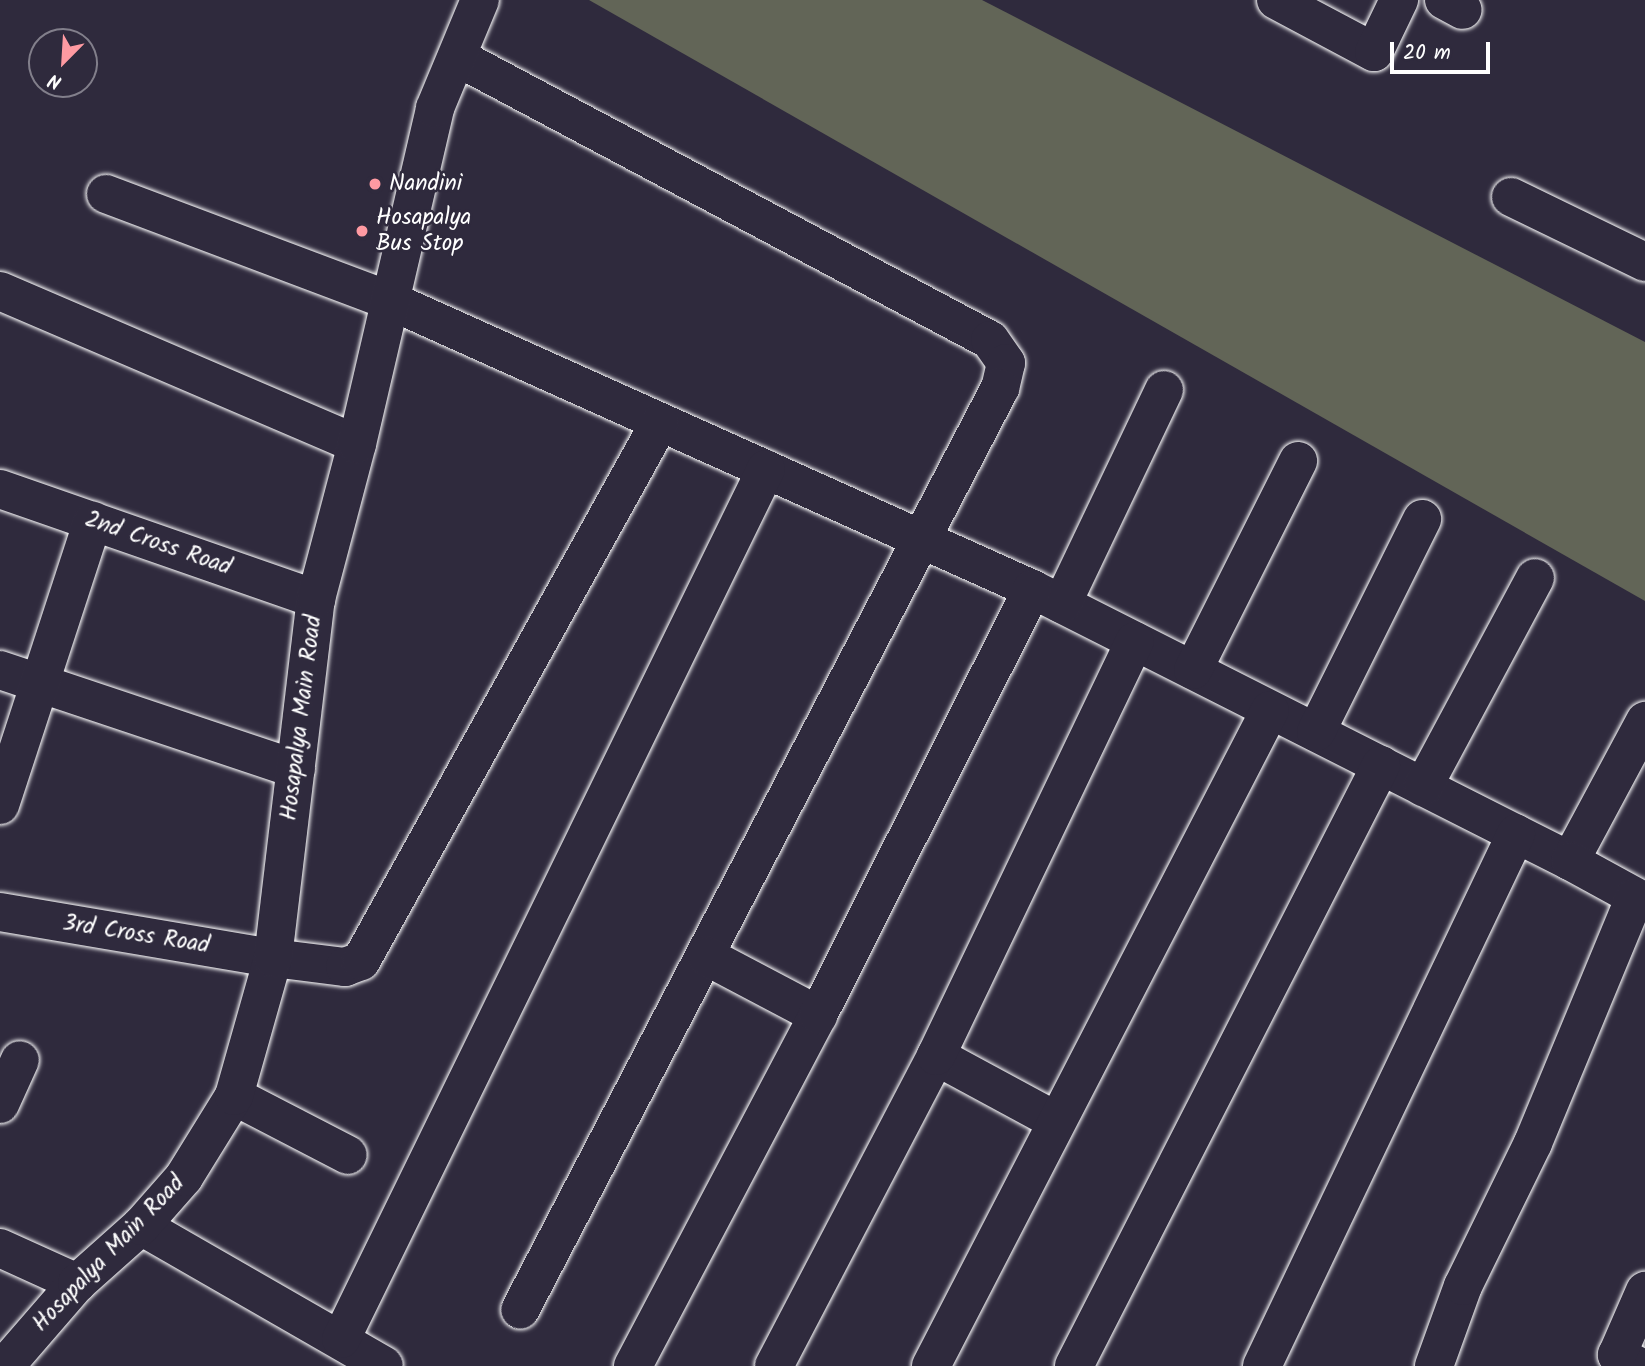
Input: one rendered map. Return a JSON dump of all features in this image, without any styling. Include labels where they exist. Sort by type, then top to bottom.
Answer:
[{"type":"street","name":"Hosapalya Main Road","points":[[5,1366],[77,1283],[141,1226],[184,1177],[234,1096],[273,958],[316,599],[357,444],[435,108],[480,0]]},
{"type":"street","points":[[1276,0],[1374,51],[1399,0]]},
{"type":"street","points":[[457,57],[990,340],[1006,363],[1000,388],[919,538],[706,956],[520,1310]]},
{"type":"street","points":[[106,194],[391,301],[1047,596],[1570,861],[1640,900],[1534,1143],[1463,1286],[1434,1366]]},
{"type":"street","points":[[1511,197],[1645,262]]},
{"type":"street","points":[[0,291],[357,444]]},
{"type":"street","points":[[634,1366],[818,1015],[1047,596],[1164,390]]},
{"type":"street","name":"3rd Cross Road","points":[[0,912],[273,958],[345,967],[361,961],[373,946],[660,422]]},
{"type":"street","points":[[1193,670],[1298,461]]},
{"type":"street","points":[[341,1339],[766,469]]},
{"type":"street","name":"2nd Cross Road","points":[[0,489],[316,599]]},
{"type":"street","points":[[1316,732],[1422,519]]},
{"type":"street","points":[[0,805],[93,521]]},
{"type":"street","points":[[1423,787],[1535,578]]},
{"type":"street","points":[[774,1366],[936,1056],[1135,641]]},
{"type":"street","points":[[0,670],[296,769]]},
{"type":"street","points":[[931,1366],[1270,710]]},
{"type":"street","points":[[1570,861],[1645,720]]},
{"type":"street","points":[[1074,1366],[1381,765]]},
{"type":"street","points":[[1262,1366],[1516,834]]},
{"type":"street","points":[[706,956],[818,1015]]},
{"type":"street","points":[[936,1056],[1056,1121]]},
{"type":"street","points":[[0,1104],[20,1060]]},
{"type":"street","points":[[234,1096],[348,1155]]},
{"type":"street","points":[[141,1226],[384,1366]]},
{"type":"street","points":[[0,1248],[77,1283]]},
{"type":"street","points":[[1638,1366],[1617,1355],[1645,1291]]},
{"type":"green space","points":[[589,0],[982,0],[1645,342],[1645,601]]},
{"type":"place","name":"Nandini","points":[[375,184]]},
{"type":"place","name":"Hosapalya Bus Stop","points":[[362,231]]}]
